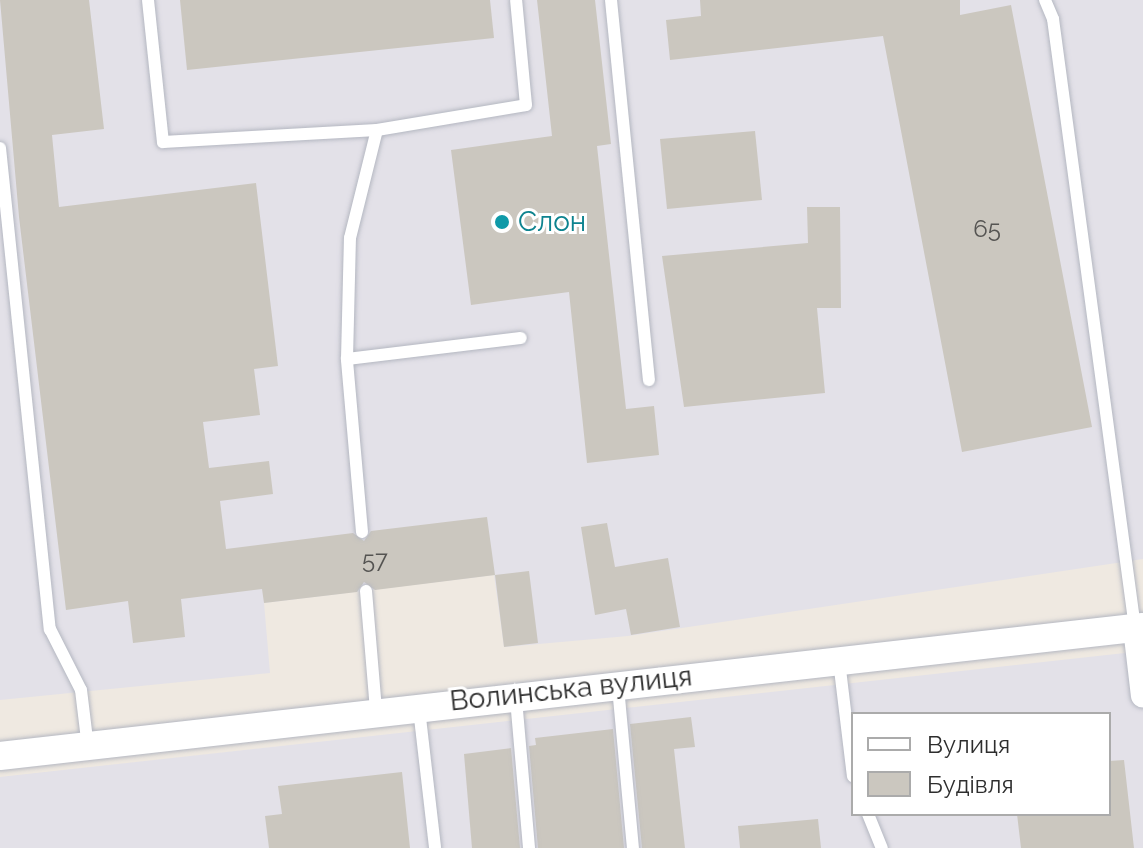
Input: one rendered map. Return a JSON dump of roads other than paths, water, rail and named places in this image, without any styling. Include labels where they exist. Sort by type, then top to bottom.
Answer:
[{"type":"street","name":"Волинська вулиця","points":[[0,756],[88,748],[419,706],[1139,627]]},
{"type":"street","points":[[1139,627],[1143,696]]},
{"type":"lane","points":[[148,0],[163,142],[377,130],[526,105],[516,0]]},
{"type":"lane","points":[[611,0],[649,380]]},
{"type":"lane","points":[[1045,0],[1053,19],[1139,627]]},
{"type":"lane","points":[[362,532],[347,359],[350,238],[377,130]]},
{"type":"lane","points":[[0,148],[50,629],[81,690],[88,748]]},
{"type":"lane","points":[[347,359],[521,338]]},
{"type":"lane","points":[[366,591],[376,711]]},
{"type":"lane","points":[[838,660],[851,761]]},
{"type":"lane","points":[[617,684],[633,848]]},
{"type":"lane","points":[[516,696],[529,848]]},
{"type":"lane","points":[[419,706],[435,848]]},
{"type":"lane","points":[[869,816],[882,848]]},
{"type":"place","name":"Слон","points":[[502,222]]}]
